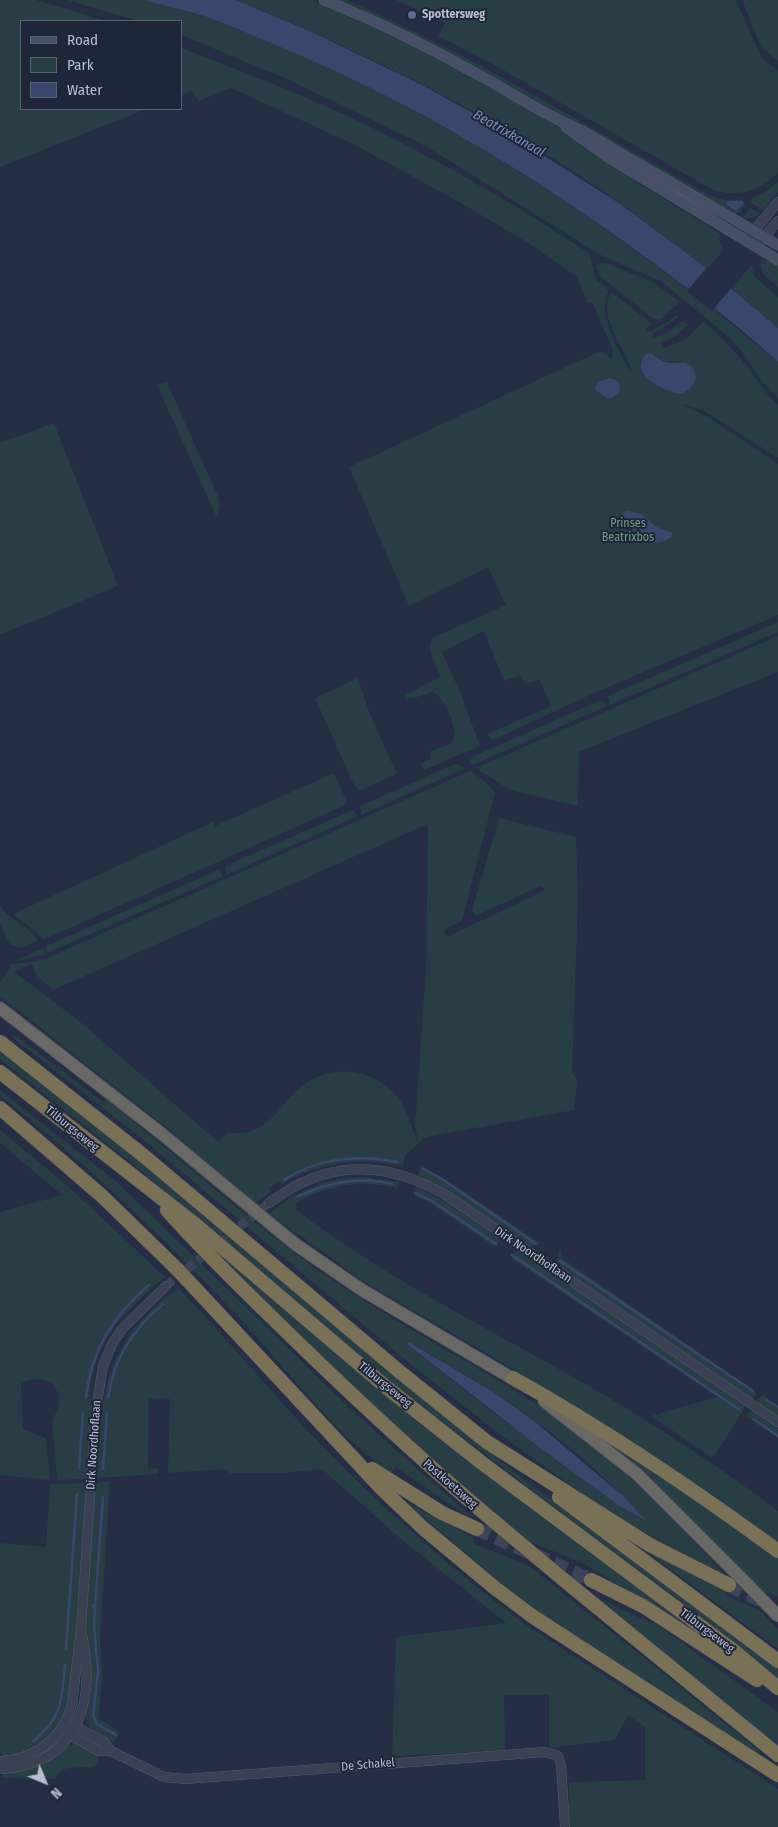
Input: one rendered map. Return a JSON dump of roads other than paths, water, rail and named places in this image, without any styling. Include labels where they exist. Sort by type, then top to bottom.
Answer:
[{"type":"highway","points":[[0,1008],[162,1134],[296,1244],[362,1290],[598,1426],[650,1460],[778,1551]]},
{"type":"highway","name":"Tilburgseweg","points":[[0,1042],[144,1156],[400,1372],[487,1442],[650,1545],[729,1585]]},
{"type":"highway","name":"Tilburgseweg","points":[[0,1072],[146,1188],[196,1225],[386,1387],[482,1463],[734,1651],[778,1688]]},
{"type":"highway","points":[[0,1108],[102,1196],[178,1270],[350,1452],[382,1489],[423,1528],[495,1588],[596,1659],[709,1729],[778,1775]]},
{"type":"highway","name":"Postkoetsweg","points":[[146,1188],[188,1234],[363,1406],[456,1490],[778,1755]]},
{"type":"highway","points":[[513,1378],[637,1474],[778,1616]]},
{"type":"highway","points":[[487,1442],[778,1661]]},
{"type":"highway","points":[[350,1452],[399,1488],[442,1514],[477,1529]]},
{"type":"highway","points":[[591,1580],[643,1606],[778,1695]]},
{"type":"main road","points":[[324,0],[474,72],[562,123],[582,131],[778,245]]},
{"type":"main road","points":[[562,123],[576,136],[608,157],[778,260]]},
{"type":"street","points":[[746,240],[778,202]]},
{"type":"street","points":[[756,246],[778,221]]},
{"type":"street","name":"Dirk Noordhoflaan","points":[[270,1203],[309,1179],[344,1169],[377,1169],[416,1180],[444,1194],[778,1422]]},
{"type":"street","name":"Dirk Noordhoflaan","points":[[65,1726],[72,1705],[77,1643],[81,1628],[96,1409],[103,1366],[112,1344],[122,1329],[166,1286]]},
{"type":"street","name":"Dirk Noordhoflaan","points":[[77,1727],[83,1705],[86,1672],[85,1646],[81,1628]]},
{"type":"street","points":[[0,1761],[20,1758],[36,1752],[65,1726],[71,1736]]},
{"type":"street","name":"De Schakel","points":[[65,1726],[77,1727],[104,1742],[111,1751],[164,1777],[186,1780],[545,1752],[558,1756],[561,1765],[565,1827]]},
{"type":"street","points":[[0,1769],[27,1766],[42,1761],[55,1753],[77,1727]]},
{"type":"street","name":"De Schakel","points":[[71,1736],[99,1751],[111,1751]]},
{"type":"water","name":"Beatrixkanaal","points":[[145,0],[236,0],[314,33],[422,85],[498,127],[619,203],[708,269],[778,328],[778,362],[746,334],[662,269],[557,195],[465,139],[371,88],[322,65],[210,18]]},
{"type":"water","points":[[727,201],[742,201],[744,203],[736,211],[726,205]]},
{"type":"water","points":[[650,353],[665,362],[684,363],[691,366],[696,376],[692,386],[684,392],[677,394],[652,382],[643,373],[641,367],[642,359]]},
{"type":"water","points":[[609,378],[616,380],[620,386],[619,392],[612,398],[607,398],[594,389],[598,382]]},
{"type":"water","points":[[626,510],[641,514],[655,526],[672,533],[672,536],[665,541],[658,542],[645,539],[622,520],[622,514]]},
{"type":"water","points":[[409,1342],[493,1392],[533,1420],[623,1496],[646,1521],[618,1505],[535,1444],[407,1344]]},
{"type":"waterway","points":[[284,1180],[310,1167],[339,1160],[368,1158],[397,1162]]},
{"type":"waterway","points":[[423,1169],[442,1179],[536,1244]]},
{"type":"waterway","points":[[297,1197],[332,1184],[344,1182],[368,1181],[393,1184]]},
{"type":"waterway","points":[[415,1193],[432,1201],[496,1244]]},
{"type":"waterway","points":[[512,1255],[740,1410]]},
{"type":"waterway","points":[[560,1261],[753,1391]]},
{"type":"waterway","points":[[86,1397],[93,1364],[106,1335],[125,1309],[149,1285]]},
{"type":"waterway","points":[[108,1398],[115,1370],[126,1345],[163,1304]]},
{"type":"waterway","points":[[766,1400],[778,1407]]},
{"type":"waterway","points":[[79,1468],[83,1413]]},
{"type":"waterway","points":[[103,1469],[107,1413]]},
{"type":"waterway","points":[[753,1419],[778,1436]]},
{"type":"waterway","points":[[66,1649],[77,1495]]},
{"type":"waterway","points":[[93,1606],[95,1606],[103,1497]]},
{"type":"waterway","points":[[95,1606],[94,1626],[98,1671],[93,1716],[97,1724],[116,1735]]},
{"type":"waterway","points":[[33,1741],[50,1725],[59,1708],[65,1665]]},
{"type":"tunnel","points":[[166,1286],[269,1203]]},
{"type":"tunnel","points":[[477,1529],[591,1580]]},
{"type":"tunnel","points":[[729,1585],[764,1602]]},
{"type":"place","name":"Spottersweg","points":[[412,15]]},
{"type":"park label","name":"Prinses Beatrixbos","points":[[628,531]]}]
